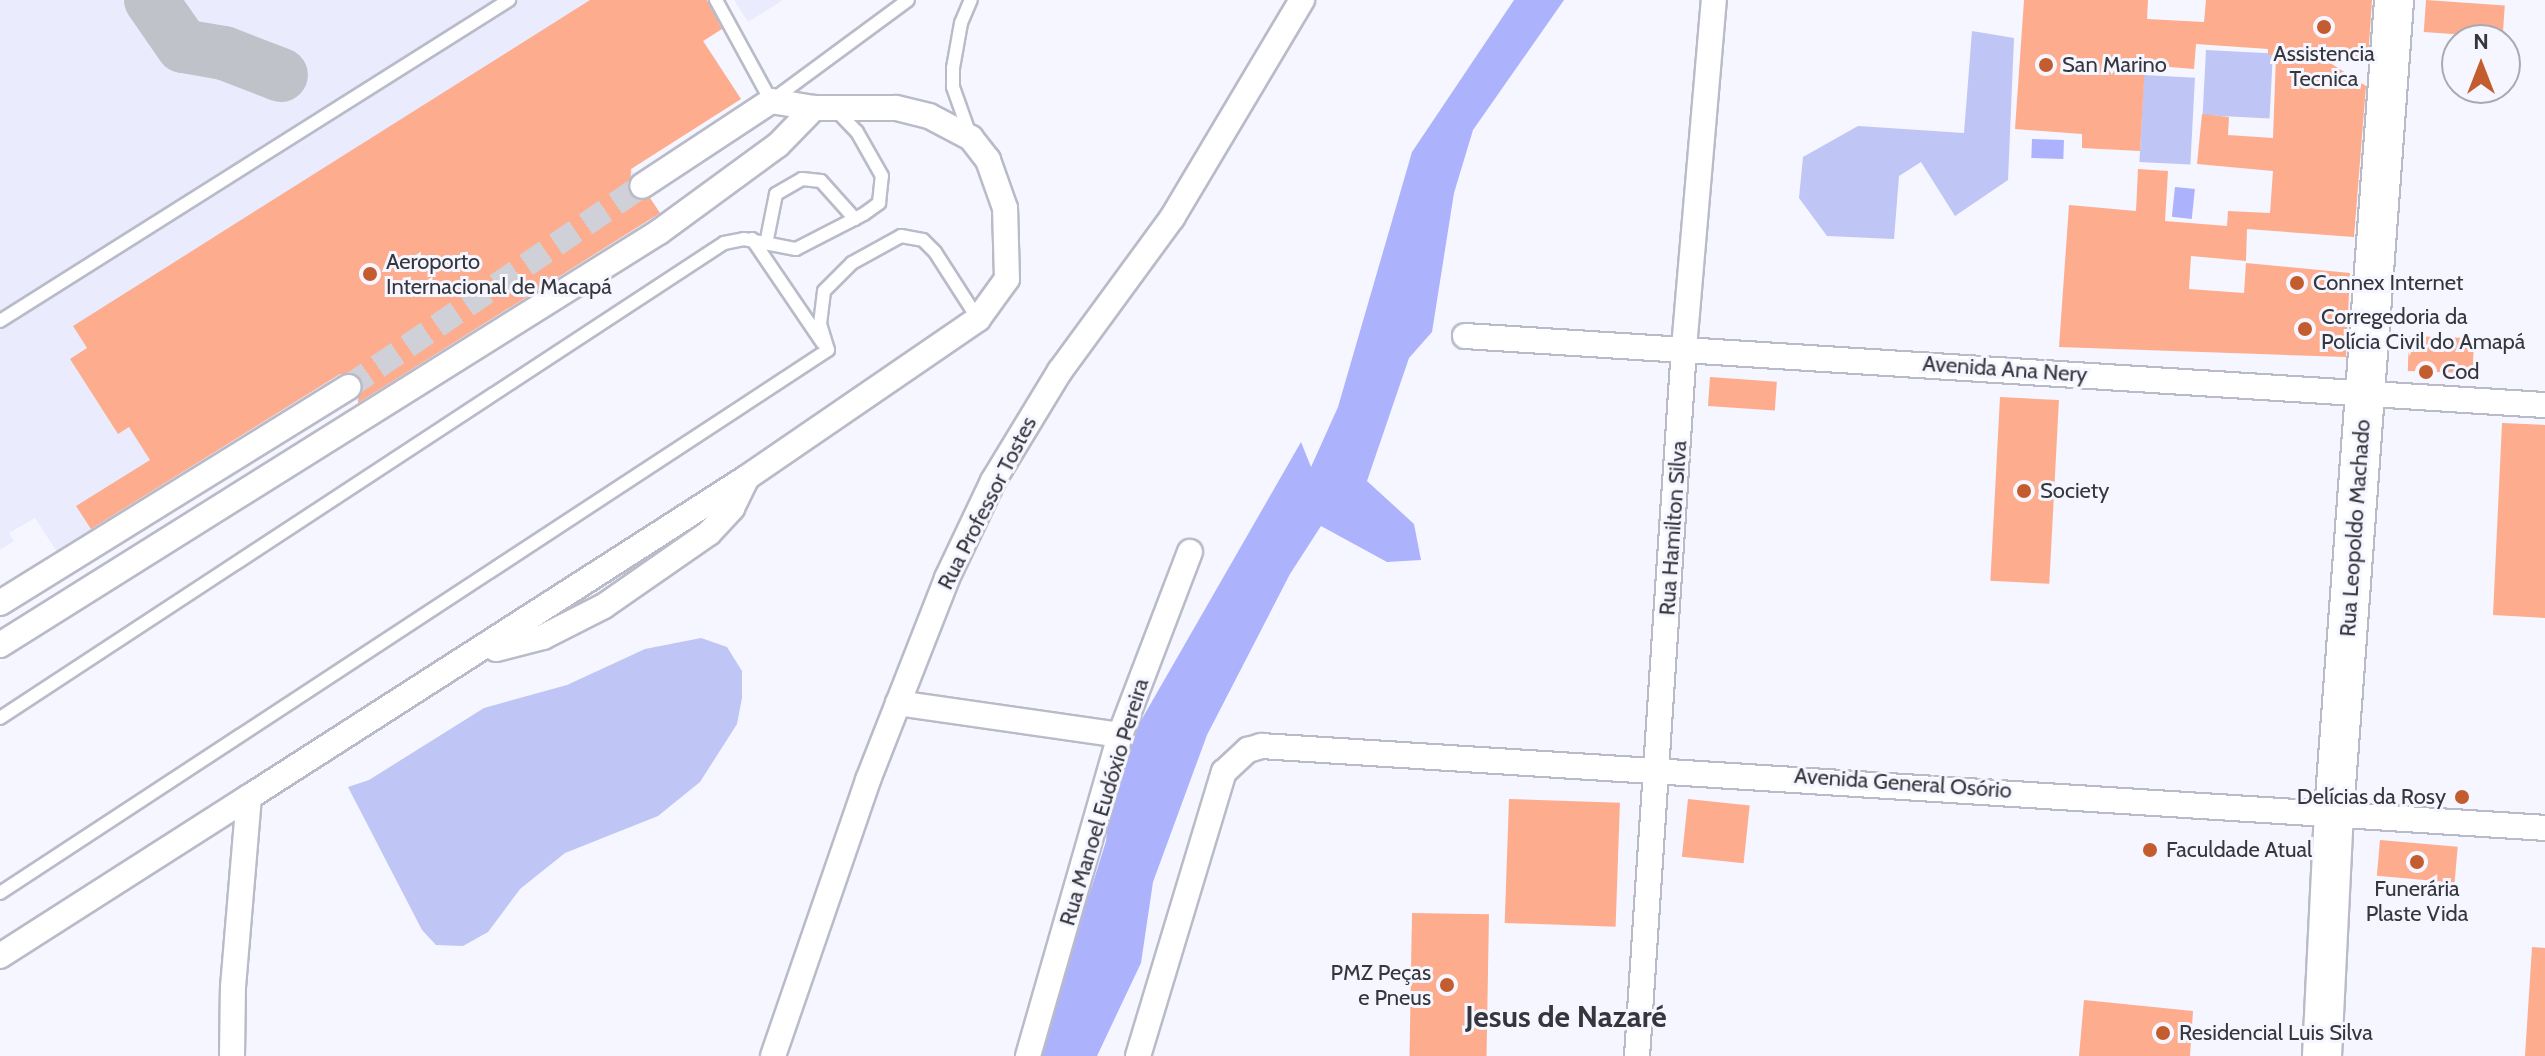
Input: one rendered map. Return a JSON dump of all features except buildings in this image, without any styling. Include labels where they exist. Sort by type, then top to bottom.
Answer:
[{"type":"main road","name":"Rua Leopoldo Machado","points":[[2322,1056],[2334,812],[2394,0]]},
{"type":"street","name":"Rua Professor Tostes","points":[[773,1056],[835,867],[947,578],[1021,428],[1172,218],[1302,0]]},
{"type":"street","name":"Rua Hamilton Silva","points":[[1637,1056],[1660,769],[1684,348],[1714,0]]},
{"type":"street","points":[[0,956],[478,653],[746,478],[978,319],[1007,279],[1009,229],[998,181],[971,138],[929,116],[896,108],[824,108],[771,101],[642,186]]},
{"type":"street","points":[[0,645],[659,232],[824,108]]},
{"type":"street","name":"Avenida Ana Nery","points":[[1465,336],[2545,405]]},
{"type":"street","points":[[0,603],[348,387]]},
{"type":"street","name":"Rua Manoel Eudóxio Pereira","points":[[1028,1056],[1120,735],[1190,552]]},
{"type":"street","points":[[898,703],[1120,735]]},
{"type":"street","name":"Avenida General Osório","points":[[1138,1056],[1224,772],[1248,750],[1261,746],[1359,756],[1660,769],[2545,828]]},
{"type":"street","points":[[232,1056],[249,797]]},
{"type":"lane","points":[[0,321],[509,0]]},
{"type":"lane","points":[[716,0],[771,101],[899,2]]},
{"type":"lane","points":[[971,0],[961,23],[953,87],[971,138]]},
{"type":"lane","points":[[0,718],[724,243],[752,239],[796,249],[879,203],[882,176],[857,132],[824,108]]},
{"type":"lane","points":[[766,244],[776,194],[802,179],[821,181],[855,219]]},
{"type":"lane","points":[[828,350],[820,324],[824,291],[852,263],[901,236],[923,240],[935,252],[978,319]]},
{"type":"lane","points":[[752,239],[828,350]]},
{"type":"lane","points":[[0,893],[828,350]]},
{"type":"shaded area","points":[[0,0],[710,0],[726,26],[704,41],[741,99],[631,169],[666,222],[365,413],[348,387],[61,558],[35,518],[9,533],[14,541],[0,550]]},
{"type":"shaded area","points":[[734,0],[783,0],[748,22]]},
{"type":"shaded area","points":[[1514,0],[1564,0],[1473,130],[1454,193],[1432,332],[1409,358],[1367,481],[1414,524],[1421,560],[1387,562],[1321,526],[1290,574],[1207,735],[1153,882],[1141,963],[1097,1056],[1033,1056],[1092,886],[1106,841],[1109,808],[1139,724],[1301,442],[1311,467],[1338,407],[1412,152]]},
{"type":"shaded area","points":[[1972,31],[2014,38],[2008,180],[1955,216],[1921,162],[1899,176],[1894,239],[1827,236],[1799,198],[1803,157],[1858,126],[1964,133]]},
{"type":"shaded area","points":[[2206,50],[2273,54],[2270,118],[2203,115]]},
{"type":"shaded area","points":[[2144,75],[2195,78],[2190,165],[2139,162]]},
{"type":"shaded area","points":[[2032,139],[2064,140],[2063,159],[2031,158]]},
{"type":"shaded area","points":[[2175,187],[2195,189],[2192,219],[2172,217]]},
{"type":"shaded area","points":[[701,638],[727,647],[742,671],[742,698],[737,724],[700,782],[658,816],[565,853],[520,889],[488,932],[463,946],[436,945],[422,930],[348,787],[369,780],[484,708],[567,685],[645,649]]},
{"type":"taxiway","points":[[151,0],[183,46],[224,53],[281,75]]},
{"type":"tunnel","points":[[348,387],[642,186]]},
{"type":"place","name":"Assistencia Tecnica","points":[[2324,27]]},
{"type":"place","name":"San Marino","points":[[2046,65]]},
{"type":"place","name":"Aeroporto Internacional de Macapá","points":[[370,274]]},
{"type":"place","name":"Connex Internet","points":[[2297,283]]},
{"type":"place","name":"Corregedoria da Polícia Civil do Amapá","points":[[2305,329]]},
{"type":"place","name":"Cod","points":[[2426,372]]},
{"type":"place","name":"Society","points":[[2024,491]]},
{"type":"place","name":"Delícias da Rosy","points":[[2462,797]]},
{"type":"place","name":"Faculdade Atual","points":[[2150,850]]},
{"type":"place","name":"Funerária Plaste Vida","points":[[2417,862]]},
{"type":"place","name":"PMZ Peças e Pneus","points":[[1447,985]]},
{"type":"place","name":"Residencial Luis Silva","points":[[2163,1033]]},
{"type":"district","name":"Jesus de Nazaré","points":[[1566,1017]]}]
